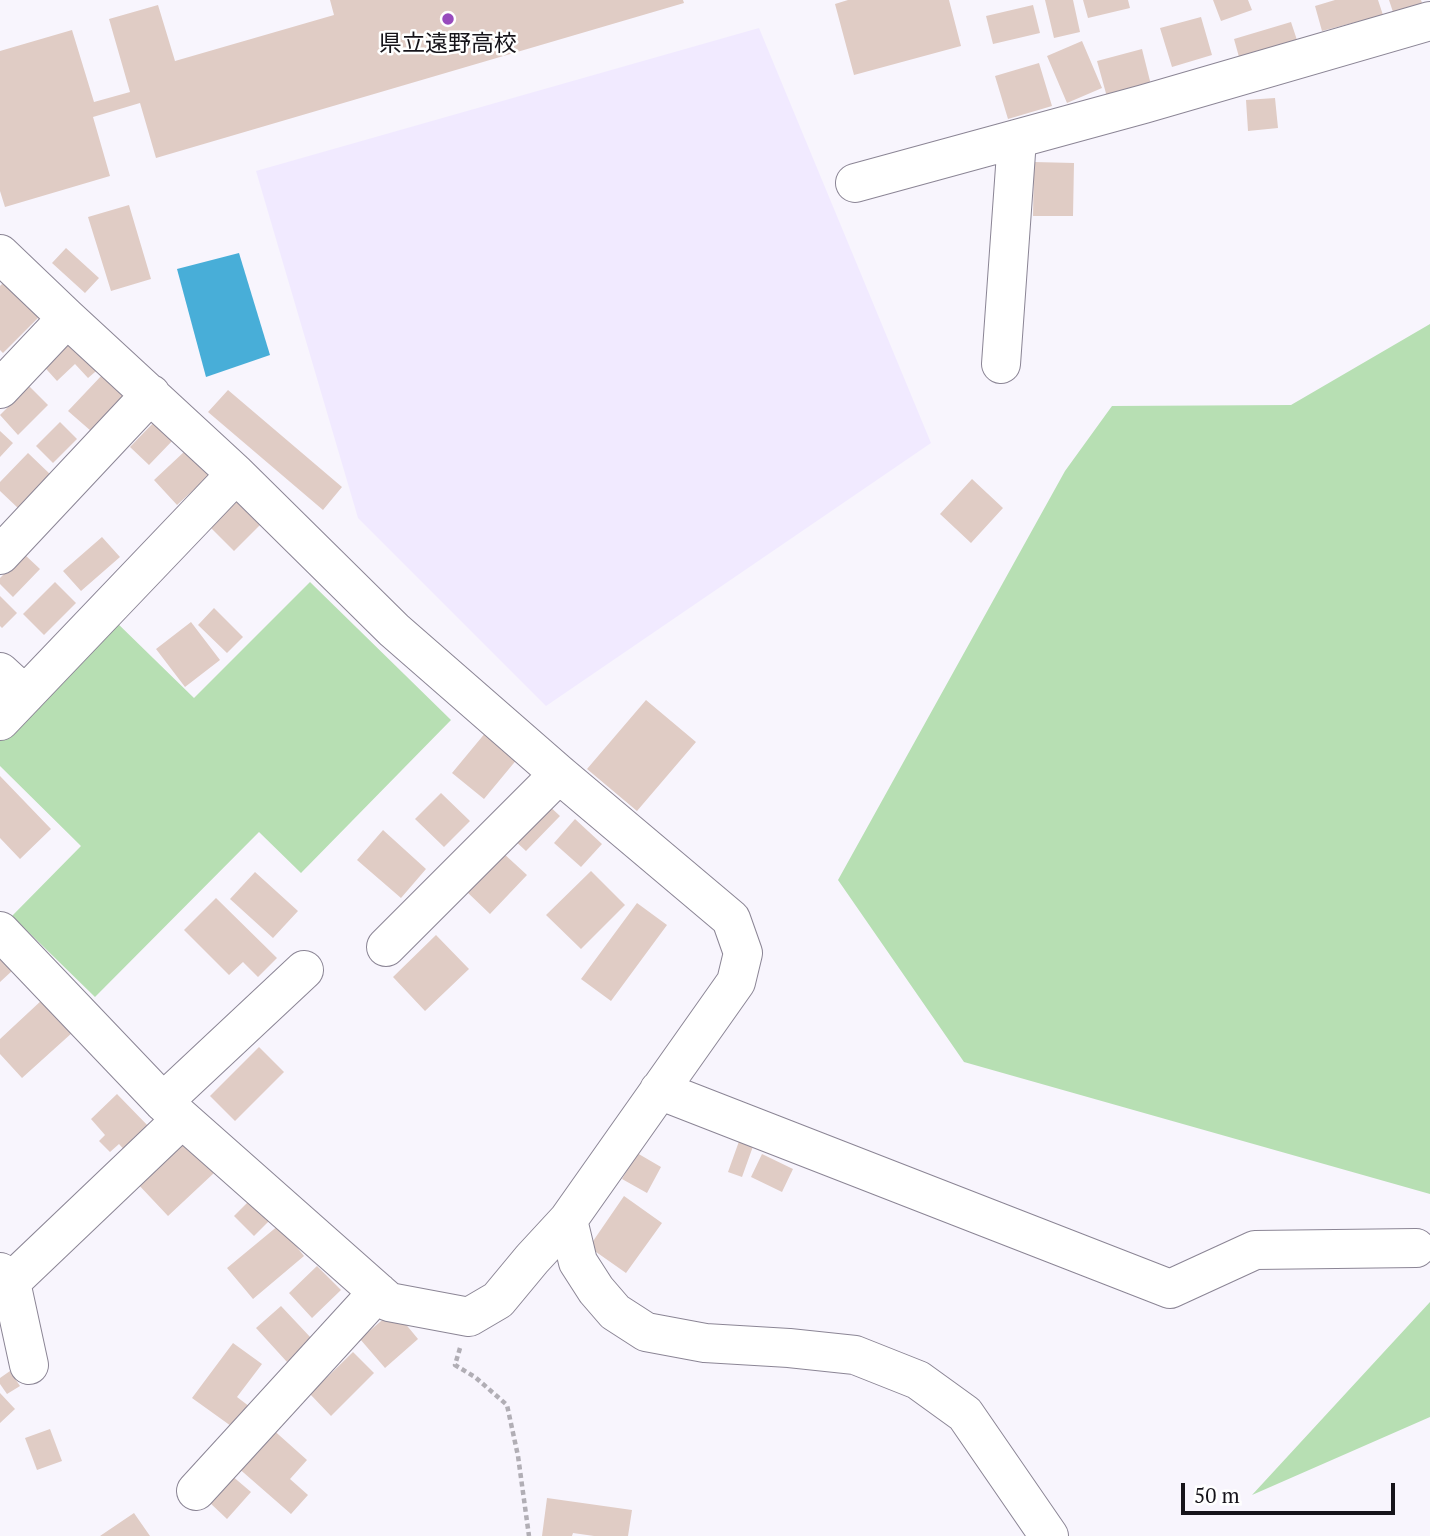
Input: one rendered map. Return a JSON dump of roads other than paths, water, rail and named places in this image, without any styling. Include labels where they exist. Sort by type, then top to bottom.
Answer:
[{"type":"street","points":[[855,183],[1430,21]]},
{"type":"street","points":[[1001,364],[1017,139]]},
{"type":"street","points":[[0,254],[236,474],[394,631],[731,919],[743,953],[736,982],[568,1220],[498,1300],[469,1317],[389,1302],[173,1111],[0,931]]},
{"type":"street","points":[[0,389],[67,318]]},
{"type":"street","points":[[0,555],[151,394]]},
{"type":"street","points":[[8,696],[236,474]]},
{"type":"street","points":[[386,947],[559,774]]},
{"type":"street","points":[[29,1365],[5,1277],[173,1111],[304,970]]},
{"type":"street","points":[[660,1090],[1170,1289],[1255,1251],[1416,1248]]},
{"type":"street","points":[[568,1220],[579,1262],[596,1290],[615,1312],[646,1332],[705,1343],[789,1348],[855,1356],[918,1380],[964,1414],[1049,1536]]},
{"type":"street","points":[[196,1491],[377,1292]]},
{"type":"water","points":[[239,253],[270,355],[206,377],[177,269]]},
{"type":"place","name":"県立遠野高校","points":[[448,19]]}]
